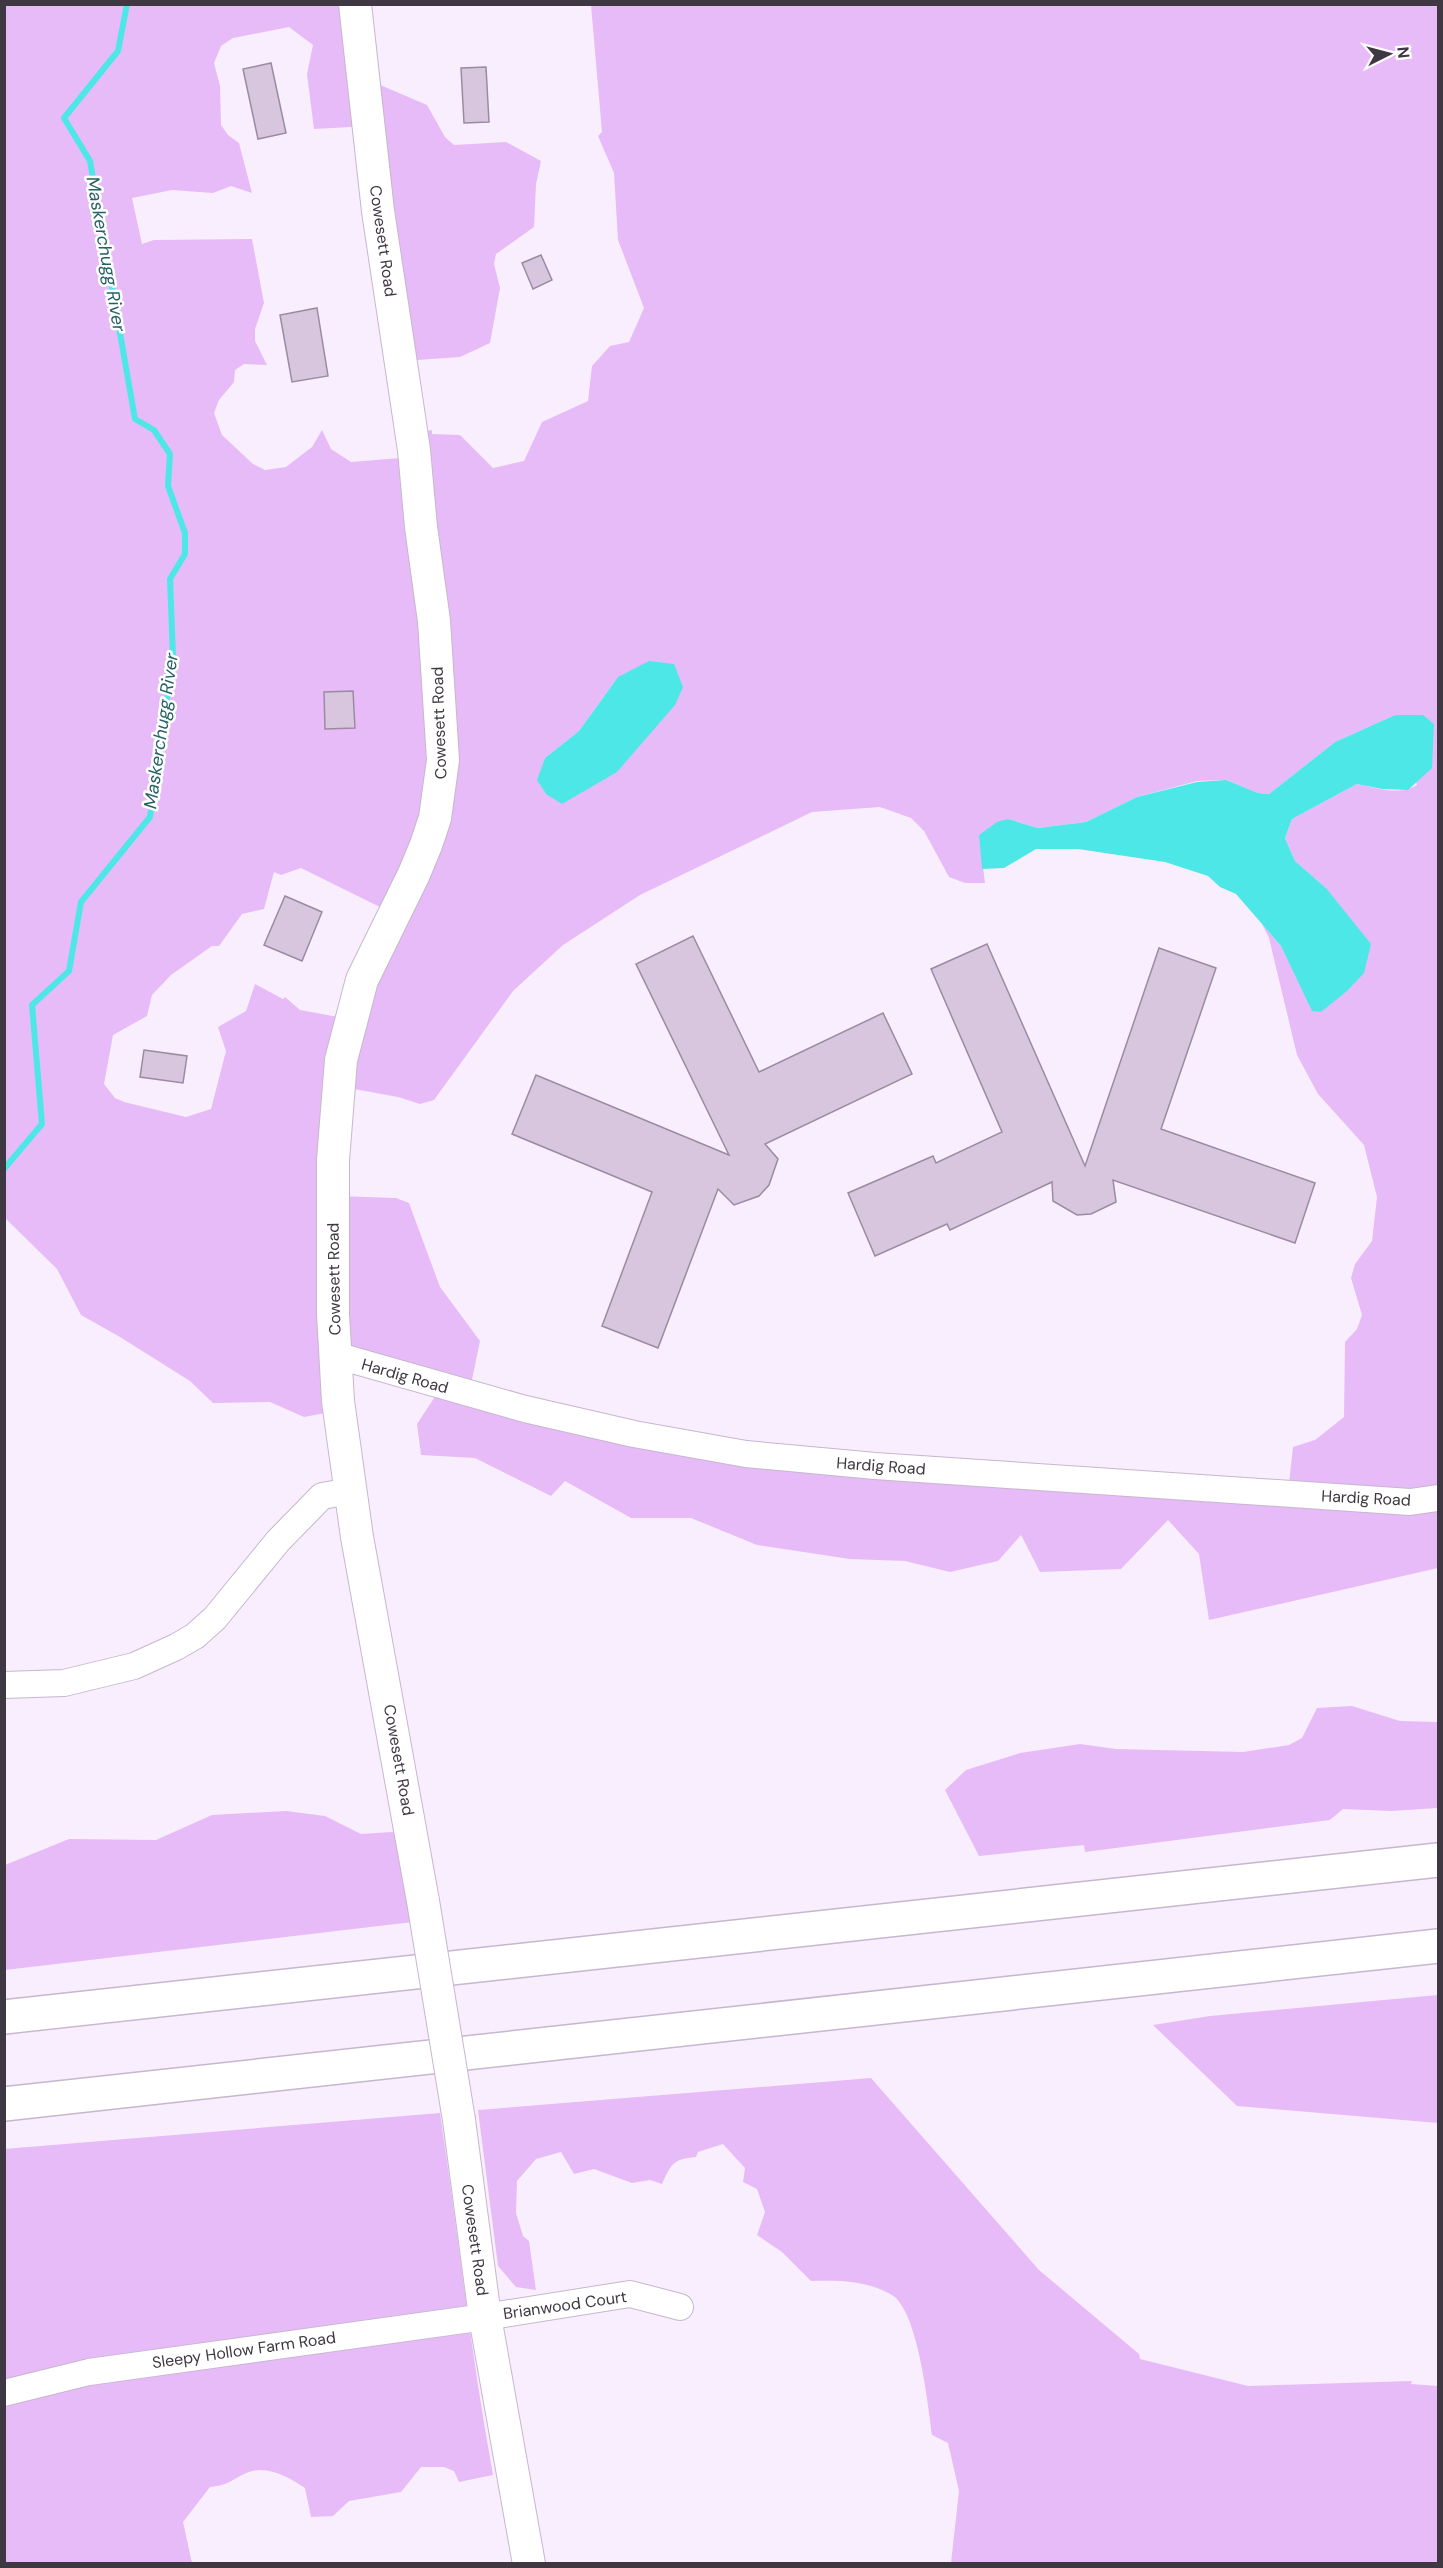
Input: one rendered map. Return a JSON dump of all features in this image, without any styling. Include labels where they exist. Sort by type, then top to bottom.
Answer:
[{"type":"highway","points":[[4,2017],[1438,1860]]},
{"type":"highway","points":[[4,2104],[1438,1946]]},
{"type":"main road","name":"Cowesett Road","points":[[356,4],[378,211],[414,450],[421,526],[434,621],[443,760],[435,818],[426,845],[362,980],[341,1060],[333,1160],[335,1355],[357,1537],[423,1901],[459,2120],[485,2317],[529,2564]]},
{"type":"street","name":"Hardig Road","points":[[335,1355],[525,1409],[634,1434],[746,1454],[875,1466],[1410,1502],[1438,1498]]},
{"type":"street","points":[[4,1685],[64,1683],[134,1666],[176,1647],[195,1636],[215,1618],[278,1541],[322,1496],[351,1491]]},
{"type":"street","name":"Brianwood Court","points":[[485,2317],[630,2294],[680,2307]]},
{"type":"street","name":"Sleepy Hollow Farm Road","points":[[4,2393],[89,2372],[485,2317]]},
{"type":"shaded area","points":[[4,5],[352,5],[364,78],[427,105],[445,137],[454,145],[506,142],[541,161],[536,184],[534,227],[496,254],[494,264],[500,288],[490,343],[460,357],[403,361],[369,126],[314,129],[307,74],[313,45],[289,27],[233,38],[221,46],[214,63],[220,86],[221,125],[228,135],[239,143],[252,193],[231,186],[213,193],[172,190],[132,198],[142,244],[154,240],[252,239],[264,303],[255,329],[255,341],[267,365],[244,364],[235,370],[234,382],[219,400],[214,413],[222,435],[253,464],[265,470],[286,467],[312,447],[322,430],[331,449],[351,462],[413,457],[414,433],[432,430],[432,434],[460,435],[493,468],[524,461],[542,422],[588,401],[592,366],[610,346],[629,342],[644,308],[618,240],[614,173],[598,136],[602,132],[591,5],[1438,5],[1438,1568],[1209,1620],[1199,1554],[1168,1520],[1121,1569],[1040,1572],[1021,1535],[998,1561],[950,1572],[905,1561],[850,1559],[757,1545],[691,1518],[631,1518],[565,1481],[551,1496],[475,1458],[421,1455],[417,1424],[442,1386],[354,1360],[342,1410],[304,1417],[270,1402],[213,1403],[190,1381],[81,1315],[57,1269],[5,1218]],"holes":[[[618,677],[546,794],[539,782],[545,758],[579,731]],[[1395,715],[1417,785],[1396,791],[1357,784],[1292,819],[1285,838],[1295,861],[1326,888],[1313,1011],[1281,946],[1262,924],[1269,938],[1297,1055],[1318,1094],[1364,1145],[1377,1197],[1372,1241],[1355,1264],[1351,1278],[1362,1315],[1357,1329],[1345,1342],[1344,1417],[1315,1440],[1293,1447],[1288,1492],[637,1434],[470,1389],[480,1341],[440,1287],[409,1203],[396,1198],[337,1196],[343,1087],[398,1097],[420,1104],[434,1100],[513,991],[563,945],[640,895],[812,812],[880,807],[911,818],[924,831],[949,877],[965,883],[985,883],[979,835],[1008,819],[1038,828],[1086,822],[1137,797],[1197,781],[1226,780],[1258,793],[1269,794],[1335,742]],[[301,868],[394,914],[349,1019],[300,1010],[285,997],[283,999],[255,984],[246,1011],[218,1027],[226,1051],[211,1109],[186,1117],[115,1098],[104,1084],[113,1035],[147,1016],[152,995],[171,975],[212,946],[219,946],[242,914],[264,909],[274,872],[281,875]]]},
{"type":"shaded area","points":[[1352,1706],[1400,1721],[1438,1722],[1438,1808],[1391,1811],[1343,1809],[1330,1820],[1085,1852],[1084,1845],[979,1856],[945,1790],[966,1770],[1020,1753],[1080,1744],[1116,1749],[1243,1752],[1289,1745],[1302,1738],[1317,1708]]},
{"type":"shaded area","points":[[286,1811],[325,1816],[361,1834],[407,1831],[421,1921],[5,1970],[5,1865],[69,1839],[156,1840],[212,1815]]},
{"type":"shaded area","points":[[1438,1995],[1438,2123],[1237,2106],[1153,2025],[1210,2016]]},
{"type":"shaded area","points":[[871,2078],[1039,2270],[1139,2354],[1140,2359],[1248,2386],[1412,2381],[1411,2384],[1438,2386],[1438,2563],[951,2563],[959,2491],[948,2443],[932,2435],[915,2338],[901,2304],[892,2295],[872,2286],[842,2281],[811,2281],[782,2252],[757,2235],[765,2212],[757,2189],[743,2182],[745,2168],[723,2144],[698,2152],[696,2157],[678,2161],[671,2167],[662,2184],[650,2180],[632,2183],[594,2169],[574,2174],[561,2152],[536,2159],[517,2181],[516,2213],[523,2236],[529,2241],[536,2290],[516,2287],[498,2266],[478,2110]]},
{"type":"shaded area","points":[[440,2113],[471,2340],[493,2475],[459,2482],[454,2471],[444,2467],[421,2467],[401,2492],[349,2501],[333,2516],[311,2517],[305,2488],[271,2471],[256,2470],[227,2483],[210,2487],[183,2522],[192,2563],[5,2563],[4,2149]]},
{"type":"water","points":[[649,661],[674,664],[683,687],[675,705],[617,772],[562,804],[546,794],[537,780],[545,758],[579,731],[618,677]]},
{"type":"water","points":[[1395,715],[1423,715],[1434,724],[1432,768],[1408,790],[1382,789],[1357,784],[1292,819],[1285,838],[1295,861],[1326,888],[1371,944],[1364,973],[1347,991],[1321,1012],[1312,1011],[1281,946],[1236,894],[1220,887],[1208,876],[1165,862],[1078,849],[1036,849],[1004,868],[982,869],[979,835],[997,822],[1008,819],[1038,828],[1086,822],[1137,797],[1197,782],[1226,780],[1258,793],[1269,794],[1335,742]]},
{"type":"building","points":[[271,63],[286,133],[258,139],[243,69]]},
{"type":"building","points":[[486,67],[489,122],[464,123],[461,68]]},
{"type":"building","points":[[541,255],[552,280],[533,289],[522,263]]},
{"type":"building","points":[[317,308],[328,376],[292,382],[280,315]]},
{"type":"building","points":[[353,691],[355,728],[325,729],[324,692]]},
{"type":"building","points":[[285,896],[322,912],[302,961],[264,945]]},
{"type":"building","points":[[693,936],[759,1072],[883,1013],[912,1074],[765,1144],[778,1159],[769,1185],[759,1196],[734,1205],[718,1189],[658,1348],[602,1326],[652,1192],[512,1134],[536,1075],[729,1155],[636,964]]},
{"type":"building","points":[[987,944],[1085,1166],[1159,948],[1216,968],[1161,1129],[1315,1183],[1295,1243],[1113,1180],[1116,1202],[1091,1214],[1077,1215],[1053,1201],[1052,1182],[950,1230],[947,1224],[875,1256],[848,1193],[933,1156],[936,1163],[1002,1132],[931,969]]},
{"type":"building","points":[[144,1050],[187,1056],[183,1083],[140,1077]]},
{"type":"waterway","name":"Maskerchugg River","points":[[4,1169],[42,1124],[32,1005],[69,971],[81,902],[150,817],[173,657],[170,579],[185,554],[185,533],[168,486],[170,454],[154,430],[135,419],[90,161],[64,118],[118,51],[127,4]]}]
